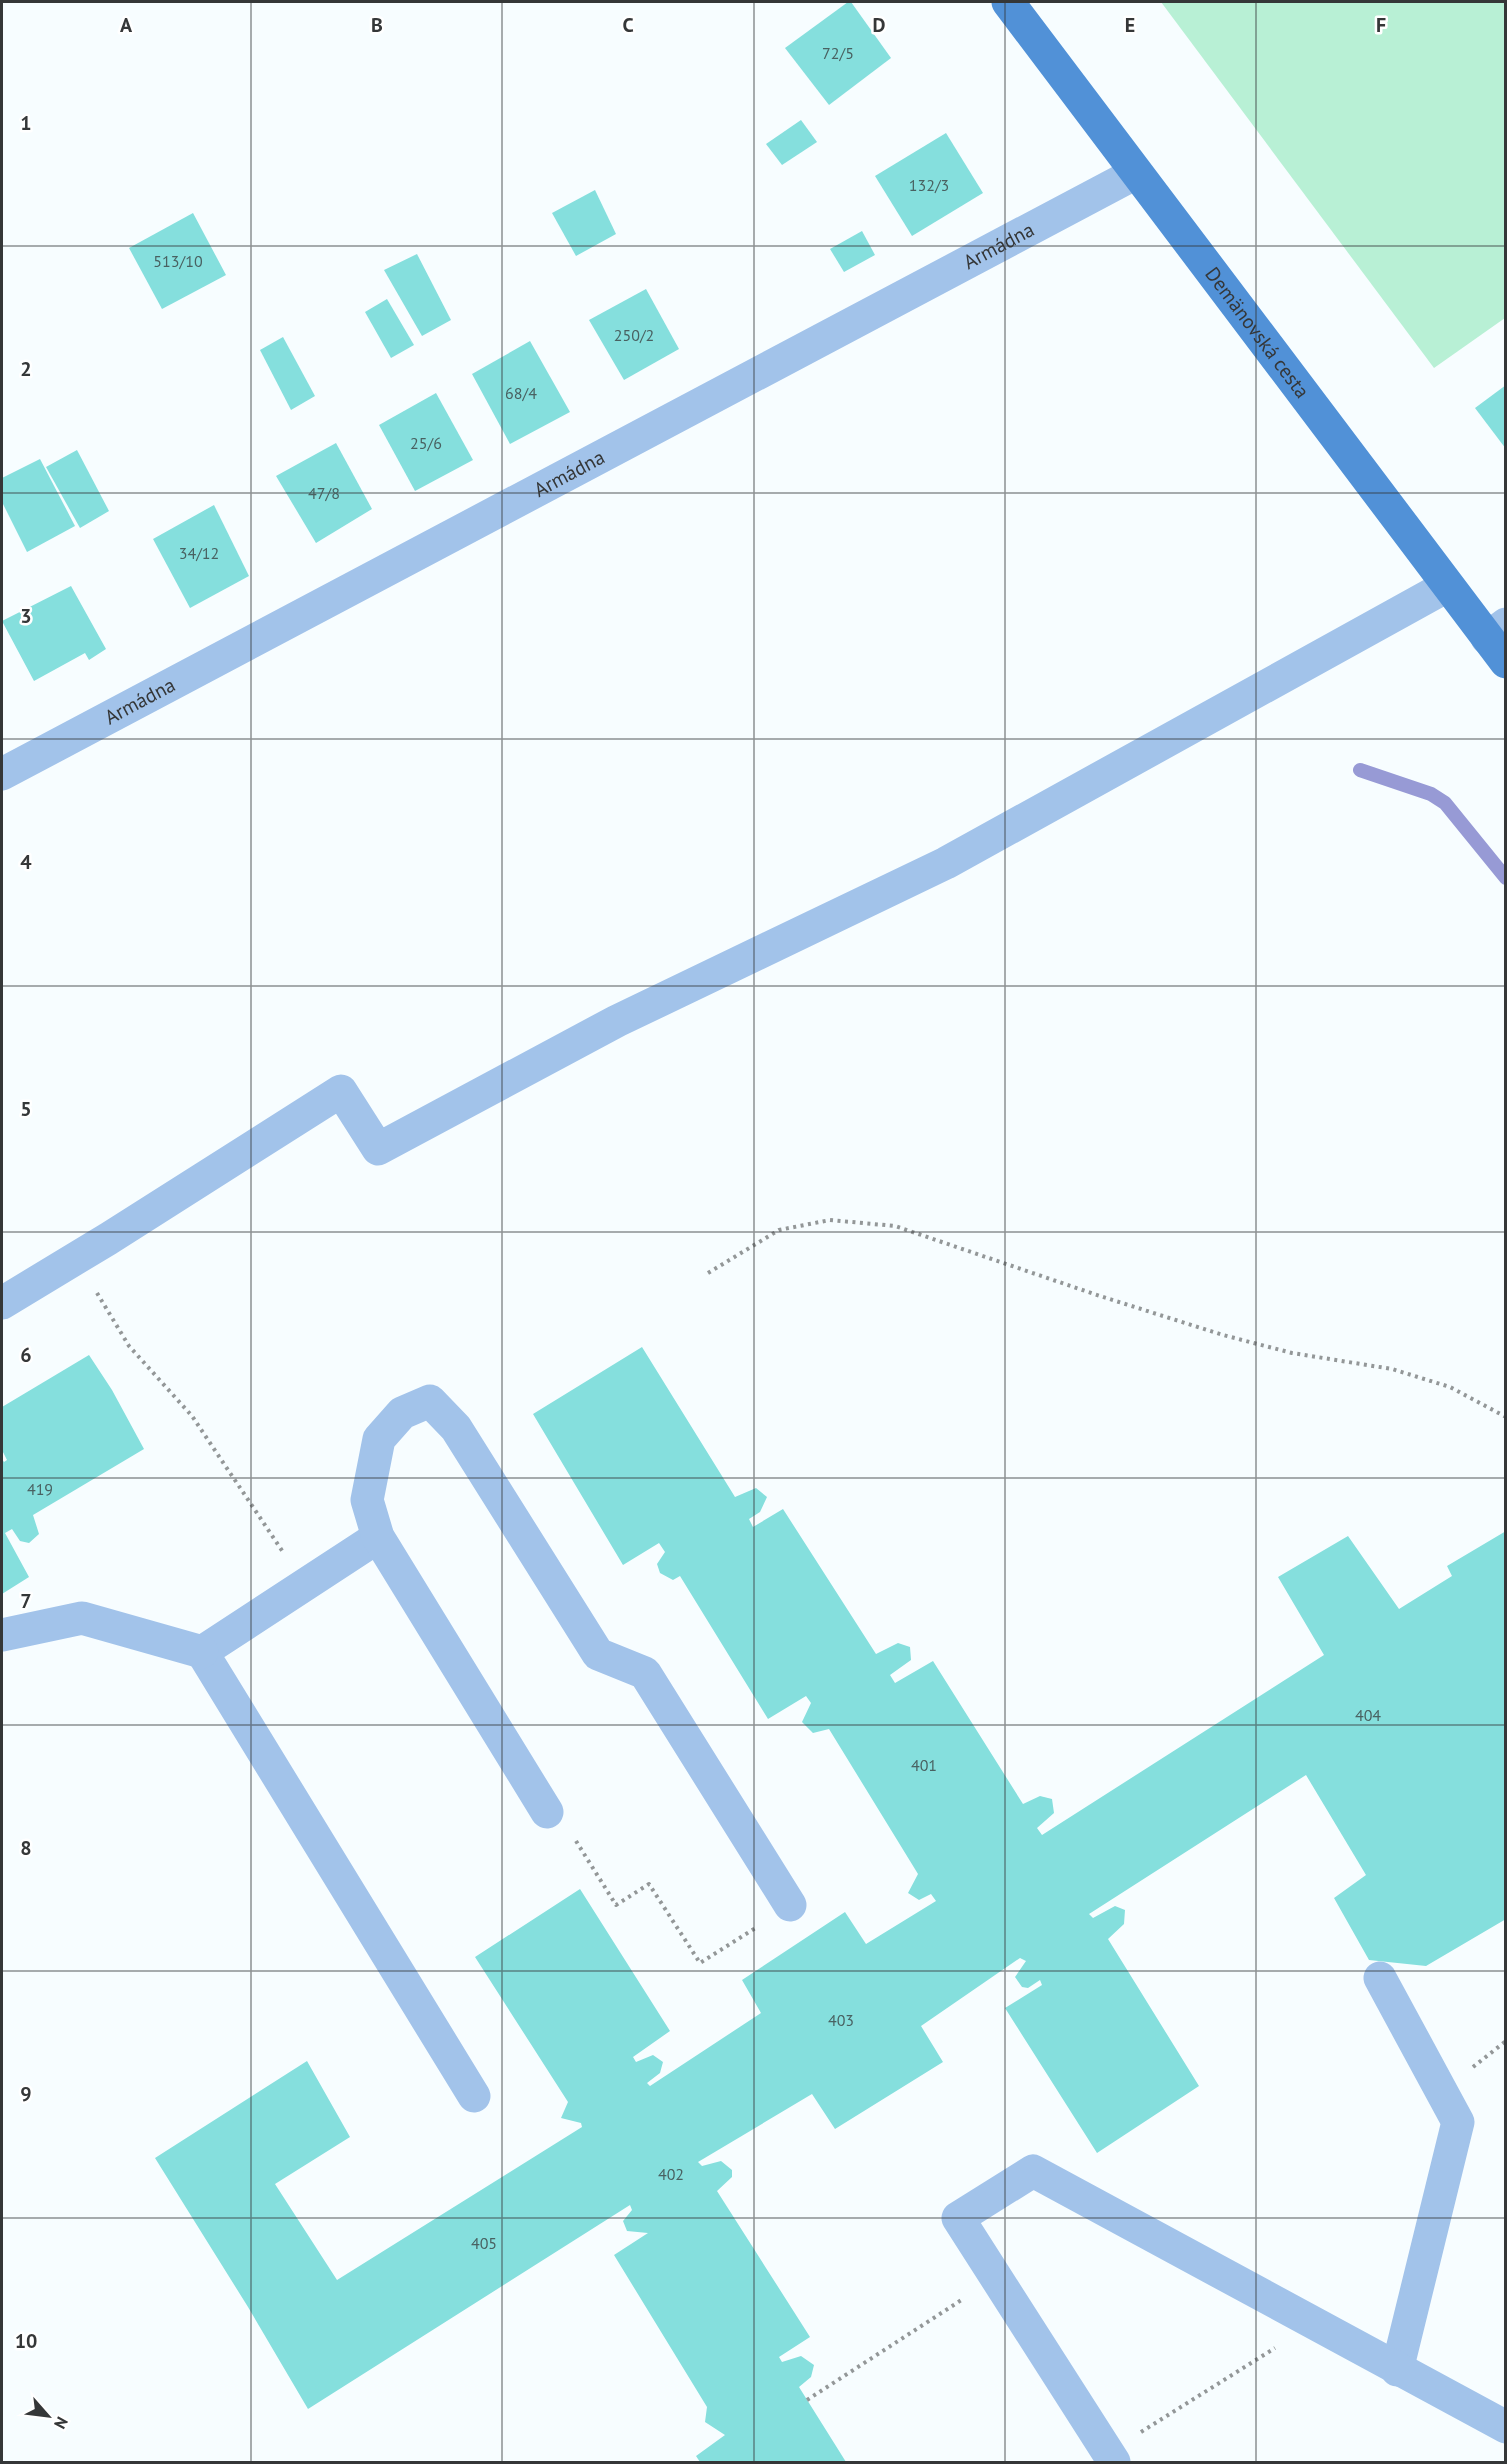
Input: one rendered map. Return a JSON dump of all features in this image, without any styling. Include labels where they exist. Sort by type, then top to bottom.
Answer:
[{"type":"main road","name":"Demänovská cesta","points":[[1008,2],[1447,586],[1499,642]]},
{"type":"street","name":"Armádna","points":[[2,774],[1136,173]]},
{"type":"street","points":[[2,1303],[341,1091],[378,1149],[617,1021],[946,862],[1447,586]]},
{"type":"street","points":[[547,1812],[378,1537],[367,1500],[379,1439],[402,1413],[430,1401],[456,1428],[598,1654],[645,1673],[790,1905]]},
{"type":"street","points":[[202,1652],[378,1537]]},
{"type":"street","points":[[2,1635],[82,1618],[202,1652],[474,2096]]},
{"type":"street","points":[[1380,1978],[1458,2122],[1397,2370]]},
{"type":"street","points":[[1111,2458],[958,2218],[1033,2171],[1506,2427]]},
{"type":"path","points":[[708,1273],[779,1230],[830,1220],[894,1226],[1223,1335],[1292,1353],[1392,1369],[1450,1387],[1506,1418]]},
{"type":"path","points":[[75,1258],[129,1346],[192,1416],[305,1585]]},
{"type":"path","points":[[547,1812],[563,1821],[616,1905],[649,1884],[700,1962],[790,1905]]},
{"type":"path","points":[[807,2400],[996,2278]]},
{"type":"path","points":[[1111,2458],[1313,2324]]},
{"type":"green space","points":[[1161,2],[1505,2],[1505,318],[1434,368]]},
{"type":"building","points":[[851,2],[891,58],[829,105],[785,48]]},
{"type":"building","points":[[801,120],[817,142],[782,165],[766,144]]},
{"type":"building","points":[[946,133],[983,193],[912,236],[875,176]]},
{"type":"building","points":[[595,190],[616,234],[576,256],[552,213]]},
{"type":"building","points":[[193,213],[226,275],[162,309],[129,248]]},
{"type":"building","points":[[862,231],[875,255],[844,272],[830,249]]},
{"type":"building","points":[[417,254],[451,320],[422,336],[384,270]]},
{"type":"building","points":[[646,289],[679,349],[624,380],[589,320]]},
{"type":"building","points":[[387,299],[414,345],[391,358],[365,312]]},
{"type":"building","points":[[283,337],[315,396],[291,410],[260,350]]},
{"type":"building","points":[[530,341],[570,412],[510,444],[472,374]]},
{"type":"building","points":[[1506,385],[1506,449],[1475,408]]},
{"type":"building","points":[[436,393],[473,460],[415,491],[379,425]]},
{"type":"building","points":[[336,443],[372,509],[316,543],[276,476]]},
{"type":"building","points":[[77,450],[109,511],[80,528],[46,467]]},
{"type":"building","points":[[40,459],[75,526],[27,552],[2,502],[2,478]]},
{"type":"building","points":[[214,505],[249,576],[190,608],[153,539]]},
{"type":"building","points":[[71,586],[106,649],[89,660],[85,653],[34,681],[2,621]]},
{"type":"building","points":[[642,1347],[735,1497],[756,1488],[767,1497],[760,1512],[749,1519],[753,1527],[783,1509],[876,1654],[898,1643],[910,1647],[911,1660],[890,1675],[895,1683],[933,1661],[1023,1804],[1040,1796],[1052,1799],[1054,1813],[1037,1828],[1042,1835],[1324,1655],[1278,1577],[1348,1536],[1399,1609],[1452,1576],[1447,1566],[1506,1531],[1506,1919],[1426,1966],[1369,1960],[1334,1898],[1366,1875],[1306,1775],[1089,1914],[1093,1918],[1115,1906],[1125,1910],[1124,1924],[1108,1939],[1199,2086],[1097,2153],[1005,2008],[1042,1985],[1040,1980],[1028,1988],[1022,1987],[1015,1977],[1026,1961],[1020,1958],[921,2026],[943,2062],[835,2129],[812,2094],[698,2162],[702,2166],[721,2161],[732,2170],[732,2177],[717,2191],[810,2337],[779,2357],[782,2362],[801,2356],[814,2365],[811,2377],[799,2387],[846,2462],[700,2462],[696,2456],[725,2435],[705,2422],[707,2407],[614,2255],[648,2233],[627,2231],[623,2221],[632,2210],[630,2205],[308,2409],[248,2307],[155,2158],[307,2061],[350,2137],[275,2184],[337,2280],[582,2127],[581,2123],[561,2118],[568,2102],[475,1957],[580,1889],[670,2031],[633,2057],[636,2062],[653,2055],[663,2062],[660,2073],[647,2083],[650,2086],[761,2013],[742,1980],[845,1912],[866,1944],[936,1901],[931,1894],[919,1900],[908,1893],[918,1874],[829,1729],[813,1733],[802,1722],[811,1703],[806,1696],[768,1719],[680,1576],[673,1580],[660,1573],[657,1564],[665,1552],[659,1543],[623,1565],[533,1414]]},
{"type":"building","points":[[89,1355],[112,1390],[144,1449],[33,1515],[39,1534],[29,1543],[20,1541],[12,1529],[5,1533],[29,1577],[2,1594],[2,1459],[4,1462],[7,1460],[2,1450],[2,1407]]},
{"type":"waterway","points":[[1360,770],[1431,794],[1445,803],[1506,878]]}]
